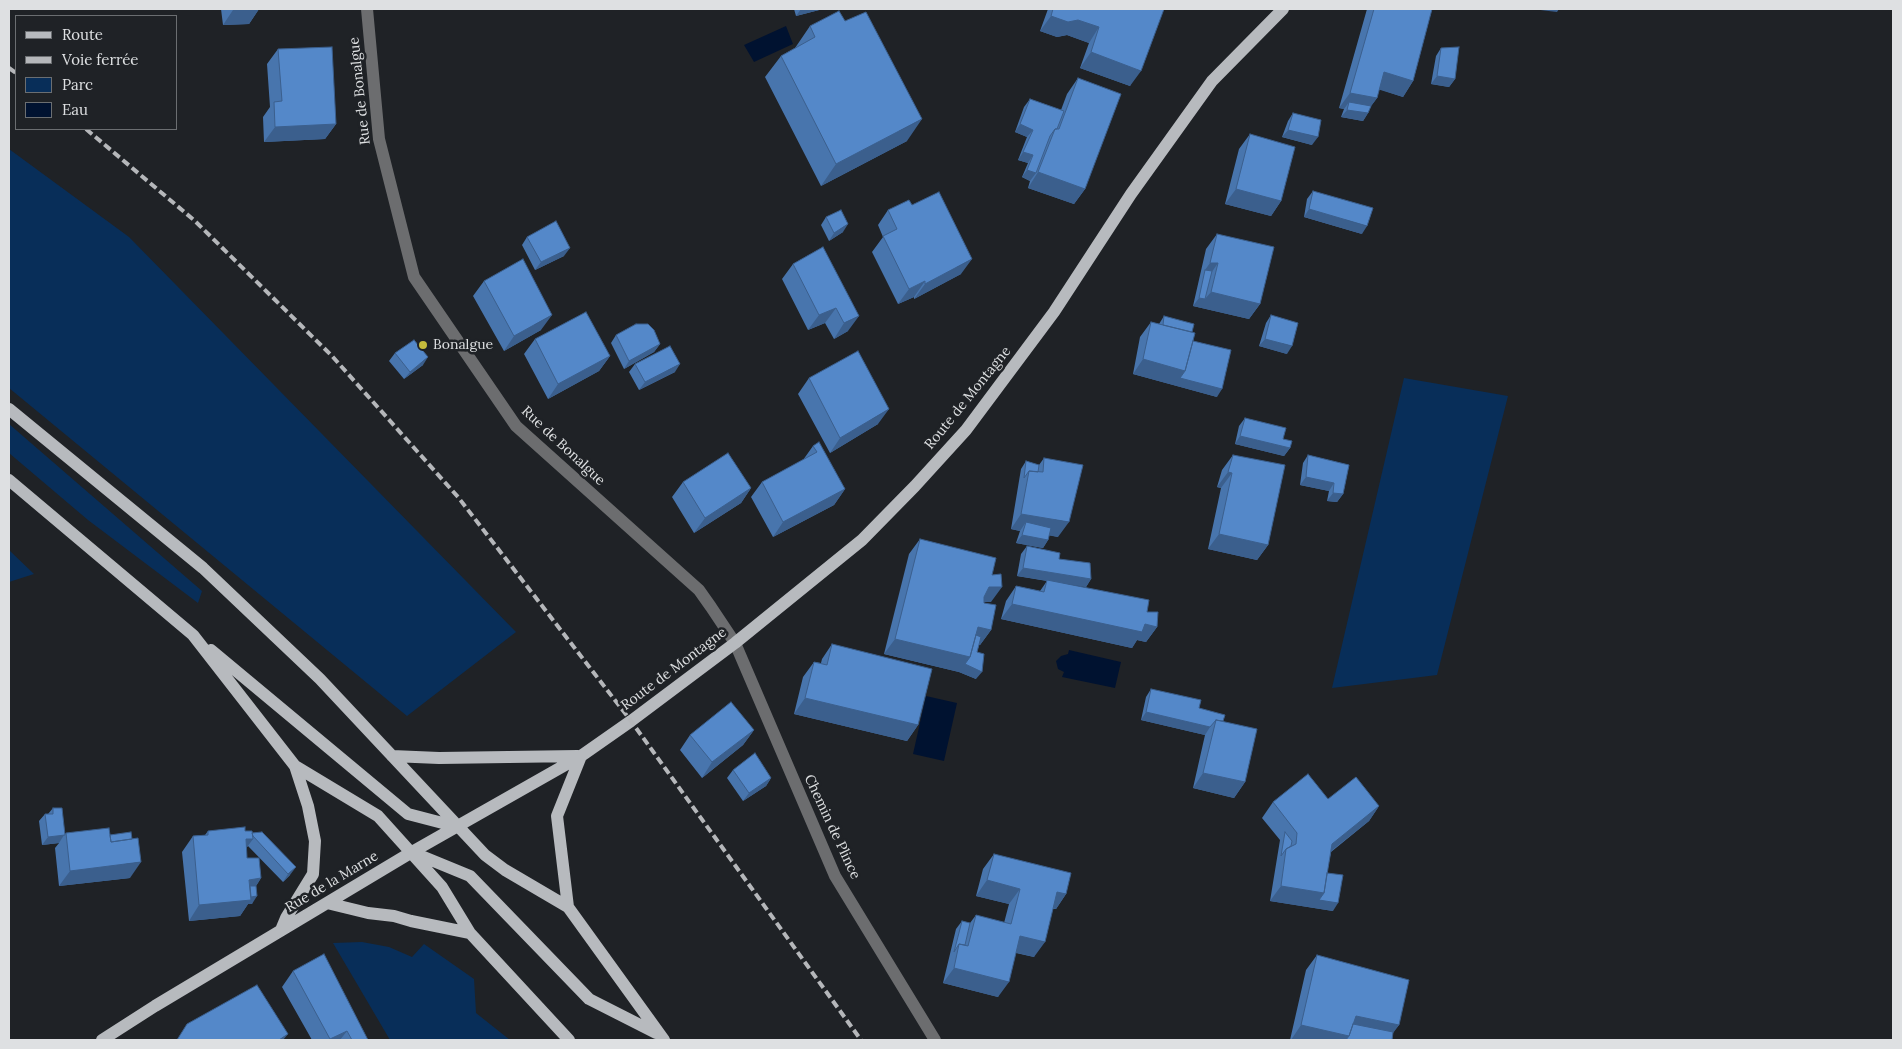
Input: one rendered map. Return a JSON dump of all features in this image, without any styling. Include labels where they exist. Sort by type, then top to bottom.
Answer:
[{"type":"main road","name":"Route de Montagne","points":[[581,756],[735,643],[862,540],[915,486],[966,430],[1054,312],[1131,194],[1212,81],[1282,9]]},
{"type":"main road","points":[[9,409],[203,568],[320,680],[485,855],[505,870],[568,907],[661,1037]]},
{"type":"main road","points":[[9,480],[408,814],[458,827]]},
{"type":"main road","points":[[193,635],[296,766],[378,816],[442,887],[470,933],[569,1040]]},
{"type":"main road","points":[[392,756],[501,758],[581,756],[557,816],[568,907]]},
{"type":"main road","name":"Rue de la Marne","points":[[102,1040],[155,1006],[412,852],[581,756]]},
{"type":"main road","points":[[281,930],[286,918],[313,874],[315,841],[308,806],[296,766]]},
{"type":"main road","points":[[412,852],[470,876],[589,1000],[661,1037]]},
{"type":"main road","points":[[327,903],[470,933]]},
{"type":"street","name":"Rue de Bonalgue","points":[[367,9],[379,139],[414,278],[516,426],[699,590],[735,643]]},
{"type":"street","name":"Chemin de Plince","points":[[735,643],[835,876],[935,1040]]},
{"type":"green space","points":[[9,149],[129,237],[516,632],[407,716],[9,388]]},
{"type":"green space","points":[[1404,378],[1508,396],[1437,675],[1332,688]]},
{"type":"green space","points":[[9,424],[202,591],[198,603],[88,520],[9,453]]},
{"type":"green space","points":[[9,550],[34,574],[9,582]]},
{"type":"green space","points":[[362,942],[389,947],[412,957],[424,944],[474,979],[476,1013],[510,1040],[390,1040],[333,943]]},
{"type":"water","points":[[786,26],[793,44],[754,62],[744,45]]},
{"type":"water","points":[[1069,650],[1121,662],[1115,688],[1062,677],[1064,672],[1058,669],[1056,661],[1061,656],[1068,654]]},
{"type":"water","points":[[926,696],[957,703],[944,761],[913,754]]},
{"type":"building","points":[[1053,9],[1164,9],[1141,71],[1091,52],[1099,27],[1078,20],[1068,22],[1051,16]]},
{"type":"building","points":[[1374,9],[1432,9],[1413,81],[1384,72],[1377,98],[1350,93]]},
{"type":"building","points":[[839,11],[845,21],[866,12],[922,119],[836,164],[781,56],[815,37],[810,26]]},
{"type":"building","points":[[332,47],[336,124],[275,127],[274,102],[282,101],[278,49]]},
{"type":"building","points":[[1459,47],[1455,79],[1437,76],[1441,48]]},
{"type":"building","points":[[1078,78],[1121,94],[1085,189],[1038,172],[1055,129],[1059,129]]},
{"type":"building","points":[[1030,99],[1064,111],[1057,129],[1050,136],[1036,173],[1027,170],[1033,155],[1023,152],[1033,130],[1020,124]]},
{"type":"building","points":[[1349,102],[1371,106],[1368,113],[1347,110]]},
{"type":"building","points":[[1293,113],[1321,120],[1318,137],[1288,130]]},
{"type":"building","points":[[1250,134],[1295,147],[1281,201],[1236,189]]},
{"type":"building","points":[[1313,191],[1373,208],[1367,226],[1309,209]]},
{"type":"building","points":[[939,192],[972,259],[925,284],[925,281],[909,289],[883,236],[897,229],[888,210],[909,200],[912,205]]},
{"type":"building","points":[[841,210],[848,224],[834,233],[826,217]]},
{"type":"building","points":[[556,221],[570,248],[541,262],[527,237]]},
{"type":"building","points":[[1217,234],[1274,247],[1260,304],[1211,292],[1218,263],[1210,263]]},
{"type":"building","points":[[823,247],[859,316],[844,323],[836,308],[819,315],[793,264]]},
{"type":"building","points":[[523,259],[552,315],[514,336],[484,281]]},
{"type":"building","points":[[1205,270],[1212,271],[1205,299],[1199,298]]},
{"type":"building","points":[[586,312],[610,356],[558,384],[535,339]]},
{"type":"building","points":[[1271,315],[1298,323],[1292,346],[1265,339]]},
{"type":"building","points":[[1164,316],[1194,324],[1192,332],[1163,325]]},
{"type":"building","points":[[1151,322],[1195,333],[1185,371],[1143,359]]},
{"type":"building","points":[[636,324],[648,324],[654,330],[660,344],[629,361],[616,335]]},
{"type":"building","points":[[414,340],[428,357],[410,372],[395,353]]},
{"type":"building","points":[[1193,341],[1231,350],[1222,389],[1180,378],[1185,371]]},
{"type":"building","points":[[670,346],[680,364],[645,382],[635,364]]},
{"type":"building","points":[[858,351],[889,409],[840,438],[809,378]]},
{"type":"building","points":[[1245,418],[1286,428],[1283,439],[1292,441],[1290,448],[1240,436]]},
{"type":"building","points":[[819,442],[845,489],[783,522],[762,482],[817,452],[813,446]]},
{"type":"building","points":[[728,453],[751,488],[705,518],[683,482]]},
{"type":"building","points":[[1233,455],[1285,465],[1268,545],[1219,534],[1232,473],[1228,472]]},
{"type":"building","points":[[1308,455],[1349,465],[1343,494],[1333,493],[1334,483],[1306,477]]},
{"type":"building","points":[[1044,458],[1083,465],[1069,522],[1021,514],[1029,471],[1043,472]]},
{"type":"building","points":[[1026,461],[1039,465],[1038,472],[1029,471],[1024,478]]},
{"type":"building","points":[[1026,522],[1051,528],[1048,540],[1022,535]]},
{"type":"building","points":[[920,539],[996,558],[992,575],[1001,574],[1002,587],[989,587],[984,597],[984,603],[996,605],[991,630],[978,627],[970,657],[895,639]]},
{"type":"building","points":[[1027,546],[1060,553],[1059,559],[1090,563],[1091,579],[1023,568]]},
{"type":"building","points":[[1047,580],[1149,600],[1147,612],[1158,612],[1157,627],[1145,624],[1142,632],[1012,604],[1016,586],[1044,592]]},
{"type":"building","points":[[976,635],[981,637],[977,652],[984,654],[982,672],[965,664],[970,657]]},
{"type":"building","points":[[832,644],[932,669],[918,725],[805,698],[814,662],[827,665]]},
{"type":"building","points":[[1151,689],[1201,700],[1199,708],[1225,715],[1223,721],[1216,720],[1210,727],[1146,712]]},
{"type":"building","points":[[731,702],[754,730],[712,762],[690,735]]},
{"type":"building","points":[[1216,720],[1257,729],[1245,782],[1203,773]]},
{"type":"building","points":[[755,753],[771,778],[749,793],[733,770]]},
{"type":"building","points":[[1308,774],[1328,799],[1356,777],[1379,806],[1332,844],[1324,893],[1281,886],[1286,849],[1296,844],[1297,833],[1273,802]]},
{"type":"building","points":[[53,808],[62,808],[65,835],[48,837],[45,814],[53,814]]},
{"type":"building","points":[[245,827],[245,831],[252,831],[253,839],[246,839],[247,858],[259,858],[261,878],[249,880],[251,900],[199,905],[193,836],[208,835],[208,831]]},
{"type":"building","points":[[109,828],[111,842],[138,838],[141,862],[70,871],[66,833]]},
{"type":"building","points":[[131,832],[132,839],[111,842],[110,835]]},
{"type":"building","points":[[262,832],[296,867],[288,874],[252,833]]},
{"type":"building","points":[[1285,832],[1292,841],[1291,846],[1281,856]]},
{"type":"building","points":[[994,854],[1071,873],[1066,894],[1057,892],[1045,942],[1020,936],[1009,982],[954,968],[959,944],[968,946],[976,915],[1011,924],[1020,889],[987,880]]},
{"type":"building","points":[[1327,873],[1343,875],[1338,903],[1319,900],[1324,893]]},
{"type":"building","points":[[250,886],[256,886],[257,896],[251,897]]},
{"type":"building","points":[[962,921],[970,923],[965,945],[959,944],[954,952]]},
{"type":"building","points":[[324,954],[368,1040],[352,1040],[347,1031],[330,1039],[293,971]]},
{"type":"building","points":[[1317,955],[1409,980],[1399,1025],[1356,1016],[1349,1036],[1301,1025]]},
{"type":"building","points":[[257,985],[288,1034],[279,1040],[177,1040],[187,1024]]},
{"type":"building","points":[[1353,1024],[1393,1032],[1392,1040],[1346,1040]]},
{"type":"railway","points":[[9,68],[15,72]]},
{"type":"railway","points":[[87,130],[195,221],[332,356],[458,497],[631,721],[861,1040]]},
{"type":"place","name":"Bonalgue","points":[[423,345]]}]
